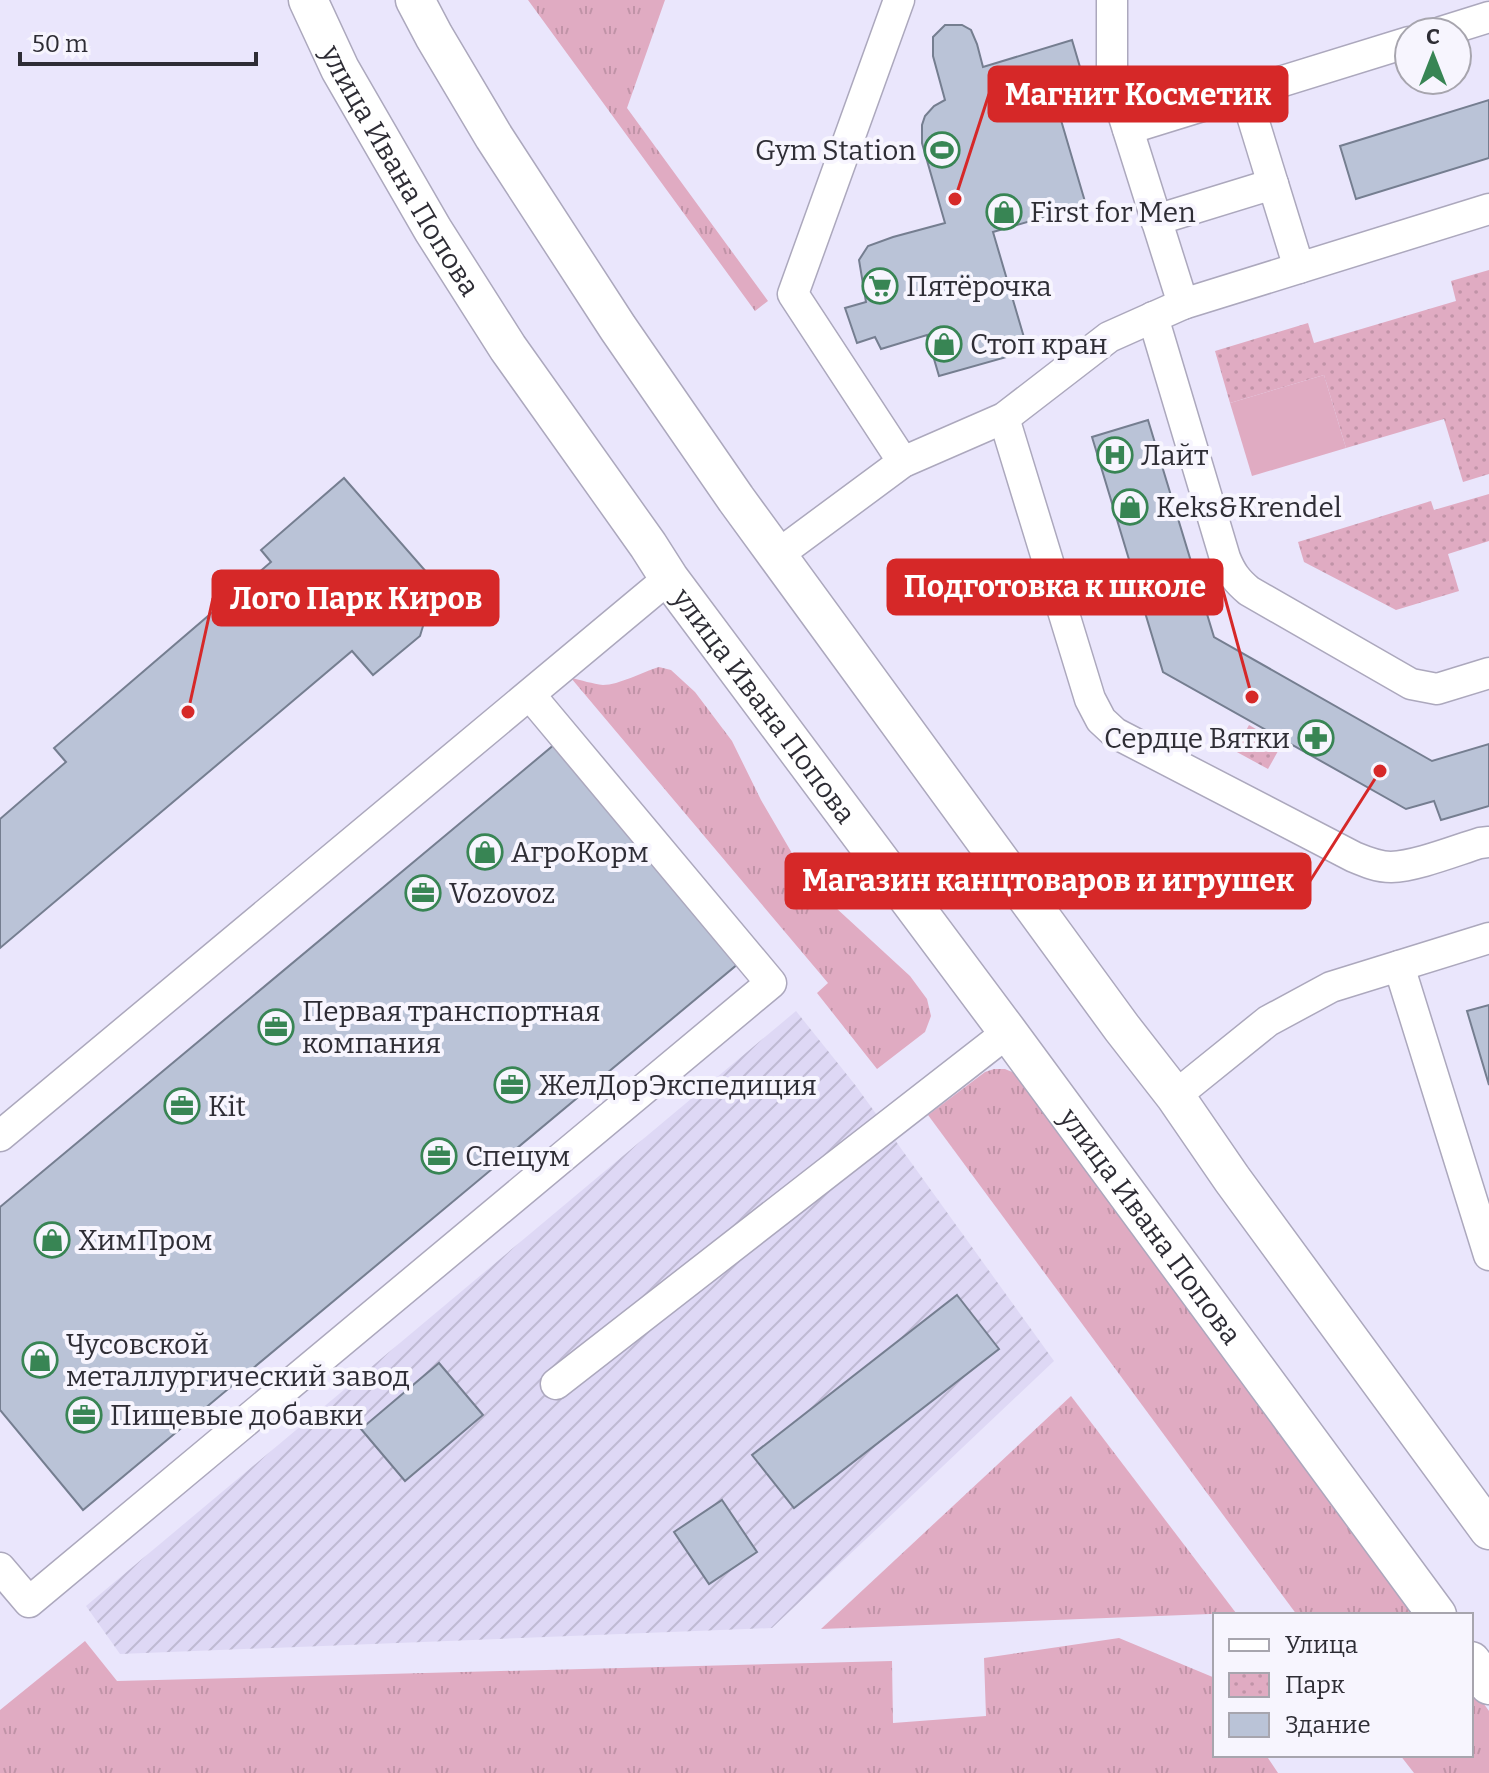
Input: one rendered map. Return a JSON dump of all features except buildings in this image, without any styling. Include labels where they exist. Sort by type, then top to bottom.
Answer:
[{"type":"main road","name":"улица Ивана Попова","points":[[308,0],[340,69],[392,162],[508,348],[669,578],[1436,1613]]},
{"type":"main road","points":[[415,0],[494,137],[618,328],[776,556],[1175,1096],[1241,1192],[1489,1530]]},
{"type":"main road","points":[[1473,1664],[1489,1685]]},
{"type":"lane","points":[[899,0],[793,294],[903,462]]},
{"type":"lane","points":[[1112,0],[1112,79],[1183,304]]},
{"type":"lane","points":[[1128,129],[1393,47]]},
{"type":"lane","points":[[1245,93],[1299,268]]},
{"type":"lane","points":[[1156,220],[1273,184]]},
{"type":"lane","points":[[776,556],[903,462],[1004,418],[1109,337],[1183,304],[1489,209]]},
{"type":"lane","points":[[1153,317],[1225,558],[1237,581],[1249,591],[1411,684],[1437,689],[1489,673]]},
{"type":"lane","points":[[1004,418],[1090,699],[1101,720],[1115,733],[1370,864],[1390,867],[1408,865],[1489,842]]},
{"type":"lane","points":[[0,1136],[669,578]]},
{"type":"lane","points":[[0,1568],[29,1602],[771,983],[530,695]]},
{"type":"lane","points":[[1175,1096],[1268,1021],[1331,987],[1489,938]]},
{"type":"lane","points":[[1399,966],[1489,1255]]},
{"type":"lane","points":[[556,1384],[1008,1032]]},
{"type":"shaded area","points":[[796,1011],[856,1086],[1054,1361],[772,1628],[120,1654],[86,1606]]},
{"type":"green space","points":[[528,0],[665,0],[627,108],[768,301],[755,311]]},
{"type":"green space","points":[[1489,270],[1489,474],[1463,482],[1444,419],[1346,448],[1324,375],[1230,403],[1215,351],[1308,323],[1314,343],[1456,301],[1451,281]]},
{"type":"green space","points":[[1324,375],[1346,448],[1252,476],[1230,403]]},
{"type":"green space","points":[[1489,494],[1489,541],[1448,554],[1459,591],[1396,610],[1304,562],[1298,542],[1431,501],[1434,510]]},
{"type":"green space","points":[[659,667],[671,670],[695,692],[732,741],[761,800],[796,860],[835,907],[910,976],[927,999],[931,1016],[925,1032],[877,1069],[817,993],[828,983],[571,678],[609,684]]},
{"type":"green space","points":[[1249,725],[1282,744],[1268,769],[1235,751]]},
{"type":"green space","points":[[1005,1069],[1017,1074],[1418,1613],[1296,1613],[928,1115],[985,1072]]},
{"type":"green space","points":[[1071,1396],[1236,1613],[1213,1613],[821,1629]]},
{"type":"green space","points":[[1119,1638],[1213,1677],[1213,1757],[1267,1757],[1278,1773],[0,1773],[0,1710],[85,1641],[117,1681],[892,1661],[893,1723],[986,1716],[984,1658]]},
{"type":"green space","points":[[1473,1689],[1489,1711],[1489,1773],[1414,1773],[1402,1757],[1473,1757]]},
{"type":"place","name":"Gym Station","points":[[942,150]]},
{"type":"place","name":"Магнит Косметик","points":[[955,199]]},
{"type":"place","name":"First for Men","points":[[1004,212]]},
{"type":"place","name":"Пятёрочка","points":[[880,286]]},
{"type":"place","name":"Стоп кран","points":[[944,344]]},
{"type":"place","name":"Лайт","points":[[1115,455]]},
{"type":"place","name":"Keks&Krendel","points":[[1130,507]]},
{"type":"place","name":"Подготовка к школе","points":[[1252,697]]},
{"type":"place","name":"Лого Парк Киров","points":[[188,712]]},
{"type":"place","name":"Сердце Вятки","points":[[1316,738]]},
{"type":"place","name":"Магазин канцтоваров и игрушек","points":[[1380,771]]},
{"type":"place","name":"АгроКорм","points":[[485,852]]},
{"type":"place","name":"Vozovoz","points":[[423,893]]},
{"type":"place","name":"Первая транспортная компания","points":[[276,1027]]},
{"type":"place","name":"ЖелДорЭкспедиция","points":[[512,1085]]},
{"type":"place","name":"Kit","points":[[182,1106]]},
{"type":"place","name":"Спецум","points":[[439,1156]]},
{"type":"place","name":"ХимПром","points":[[52,1240]]},
{"type":"place","name":"Чусовской металлургический завод","points":[[40,1360]]},
{"type":"place","name":"Пищевые добавки","points":[[84,1415]]}]
